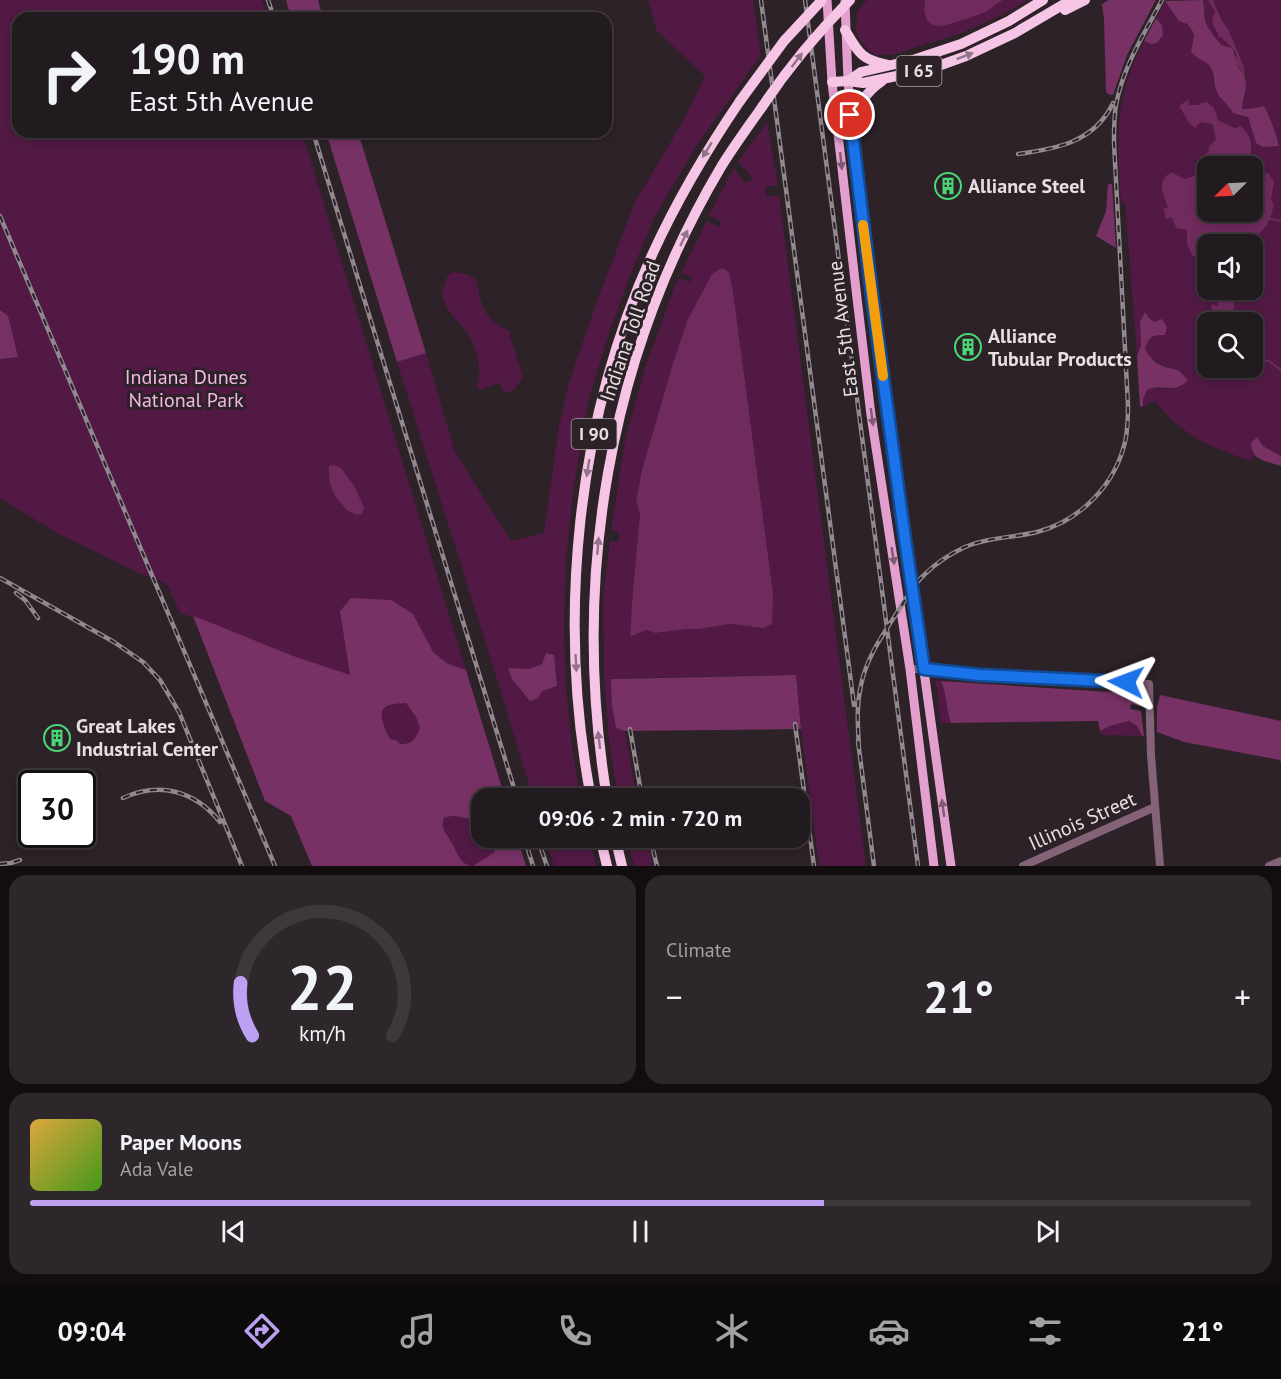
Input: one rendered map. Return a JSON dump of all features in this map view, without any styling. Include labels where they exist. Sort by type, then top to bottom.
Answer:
[{"type":"highway","name":"Indiana Toll Road","points":[[589,788],[579,719],[575,657],[575,593],[580,532],[594,434],[619,341],[651,257],[691,177],[740,101],[784,41],[822,0]]},
{"type":"highway","name":"Indiana Toll Road","points":[[606,788],[596,715],[593,654],[594,589],[599,530],[615,436],[641,342],[682,241],[733,148],[801,54],[821,29],[850,0]]},
{"type":"highway","name":"I 65","points":[[848,81],[861,72],[930,56],[961,44],[1009,21],[1043,0]]},
{"type":"highway","points":[[988,46],[989,38],[1017,24],[1054,0]]},
{"type":"highway","name":"I 65","points":[[832,82],[863,83],[941,64],[1015,33],[1071,0]]},
{"type":"highway","points":[[1042,18],[1085,0]]},
{"type":"highway","points":[[845,30],[857,51],[864,57],[876,63],[891,66]]},
{"type":"highway","points":[[852,130],[866,95],[884,79]]},
{"type":"highway","points":[[603,848],[607,866]]},
{"type":"highway","points":[[618,848],[622,866]]},
{"type":"main road","name":"East 5th Avenue","points":[[827,0],[832,82],[856,298],[871,415],[910,669],[934,866]]},
{"type":"main road","name":"East 5th Avenue","points":[[845,0],[852,130],[885,390],[951,866]]},
{"type":"street","points":[[910,669],[1149,684],[1151,755],[1160,866]]},
{"type":"street","name":"Illinois Street","points":[[1023,866],[1155,807]]},
{"type":"street","points":[[1269,866],[1281,861]]},
{"type":"green space","name":"Indiana Dunes National Park","points":[[0,0],[262,0],[266,12],[12,12],[12,138],[304,138],[502,788],[471,788],[471,848],[520,848],[526,866],[312,866],[209,622],[180,613],[167,584],[57,533],[0,498]]},
{"type":"green space","points":[[648,0],[753,0],[761,55],[697,145],[655,216],[608,336],[588,402],[574,486],[566,560],[564,629],[566,686],[578,788],[530,788],[397,362],[426,353],[455,452],[511,541],[544,533],[559,426],[569,382],[597,301],[635,202],[682,123],[705,76],[657,31]]},
{"type":"green space","points":[[867,0],[925,0],[923,6],[983,12],[1003,0],[1027,0],[1004,14],[962,33],[891,55],[875,55],[858,37],[856,28],[857,12]]},
{"type":"green space","points":[[1203,0],[1208,0],[1215,12],[1214,25],[1221,37],[1232,48],[1221,45],[1208,28]]},
{"type":"green space","points":[[1213,0],[1281,0],[1281,456],[1263,446],[1251,451],[1255,457],[1253,456],[1252,461],[1198,439],[1176,424],[1155,401],[1143,406],[1147,390],[1171,389],[1178,370],[1151,358],[1145,349],[1148,340],[1155,335],[1154,322],[1148,317],[1140,322],[1141,346],[1137,355],[1125,202],[1121,203],[1118,139],[1122,101],[1134,62],[1144,41],[1151,44],[1162,25],[1156,18],[1165,1],[1192,30],[1194,35],[1192,43],[1212,69],[1217,93],[1229,105],[1233,113],[1247,117],[1252,128],[1274,146],[1279,146],[1277,135],[1264,107],[1242,109],[1246,93],[1246,74]]},
{"type":"green space","points":[[767,122],[778,185],[765,187],[767,197],[779,195],[866,866],[819,866],[796,675],[624,678],[616,727],[625,731],[635,788],[616,788],[609,742],[604,675],[603,597],[610,541],[618,542],[619,532],[611,530],[625,440],[645,368],[674,288],[679,278],[691,282],[692,277],[681,273],[707,221],[719,227],[721,222],[709,215],[734,168],[745,183],[752,180],[738,162]],"holes":[[[729,272],[773,593],[763,628],[730,624],[655,633],[646,630],[631,637],[640,515],[636,501],[642,470],[688,319]]]},
{"type":"green space","points":[[453,272],[468,274],[475,279],[485,312],[498,325],[510,331],[523,377],[514,390],[504,393],[500,383],[479,390],[477,385],[479,367],[474,347],[468,334],[451,313],[443,298],[448,275]]},
{"type":"green space","points":[[935,680],[941,681],[943,686],[951,723],[940,723]]},
{"type":"green space","points":[[1129,721],[1137,726],[1142,736],[1102,735],[1100,731],[1112,725]]},
{"type":"green space","points":[[548,848],[592,848],[596,866],[554,866]]},
{"type":"green space","points":[[629,848],[649,848],[653,866],[634,866]]},
{"type":"shaded area","points":[[286,0],[318,0],[321,12],[289,12]]},
{"type":"shaded area","points":[[925,0],[1003,0],[983,13],[937,26],[926,18]]},
{"type":"shaded area","points":[[1109,0],[1156,0],[1127,55],[1113,95],[1106,92],[1102,4]]},
{"type":"shaded area","points":[[1203,0],[1208,28],[1221,45],[1232,48],[1238,67],[1244,75],[1246,88],[1242,109],[1264,106],[1279,146],[1263,147],[1256,143],[1248,117],[1233,113],[1219,96],[1210,66],[1191,52],[1194,35],[1192,30],[1187,24],[1179,21],[1165,1]]},
{"type":"shaded area","points":[[1208,0],[1213,0],[1228,29],[1244,67],[1245,76],[1235,61],[1236,54],[1232,48],[1221,37],[1219,38],[1212,23],[1215,12]]},
{"type":"shaded area","points":[[1156,18],[1162,25],[1163,35],[1157,43],[1151,44],[1144,41]]},
{"type":"shaded area","points":[[1189,99],[1189,105],[1207,102],[1214,108],[1218,120],[1235,128],[1241,126],[1250,140],[1251,156],[1207,156],[1209,147],[1216,139],[1212,124],[1201,122],[1195,128],[1179,106]]},
{"type":"shaded area","points":[[328,138],[360,138],[426,353],[397,362]]},
{"type":"shaded area","points":[[1171,172],[1185,179],[1197,174],[1197,222],[1263,222],[1263,174],[1269,173],[1274,182],[1271,200],[1274,205],[1266,227],[1258,234],[1197,234],[1197,258],[1192,255],[1187,244],[1187,230],[1176,228],[1172,218],[1167,220],[1165,218],[1163,208],[1168,208],[1162,184]]},
{"type":"shaded area","points":[[1108,184],[1112,184],[1116,248],[1096,236],[1106,211]]},
{"type":"shaded area","points":[[722,268],[729,272],[733,291],[773,593],[772,624],[763,628],[730,624],[655,633],[646,630],[630,637],[640,515],[636,501],[642,470],[688,319],[712,274]]},
{"type":"shaded area","points":[[1216,300],[1235,300],[1233,312],[1212,312],[1211,304],[1218,306]]},
{"type":"shaded area","points":[[0,310],[8,316],[18,357],[0,359]]},
{"type":"shaded area","points":[[1145,312],[1154,322],[1162,319],[1167,327],[1165,335],[1152,337],[1145,349],[1155,362],[1178,370],[1188,380],[1178,387],[1147,390],[1143,406],[1140,407],[1137,355],[1141,346],[1140,322]]},
{"type":"shaded area","points":[[1257,437],[1263,446],[1281,456],[1281,466],[1257,457],[1251,443]]},
{"type":"shaded area","points":[[329,466],[341,468],[355,487],[364,508],[362,514],[357,515],[346,510],[334,494],[329,476]]},
{"type":"shaded area","points":[[351,598],[391,600],[413,614],[433,652],[448,664],[466,670],[502,788],[471,788],[471,819],[454,816],[444,818],[444,829],[458,856],[471,866],[312,866],[291,816],[265,801],[193,616],[293,656],[350,675],[340,611]],"holes":[[[406,703],[416,717],[420,728],[411,742],[400,744],[388,736],[382,712],[387,706]]]},
{"type":"shaded area","points":[[546,653],[554,655],[557,686],[542,691],[538,698],[530,701],[512,679],[508,668],[529,669],[542,664]]},
{"type":"shaded area","points":[[796,675],[801,729],[625,731],[616,728],[611,679]]},
{"type":"shaded area","points":[[941,681],[1141,694],[1141,706],[1131,704],[1130,709],[1141,711],[1144,736],[1137,726],[1129,721],[1100,731],[1098,721],[951,723]]},
{"type":"shaded area","points":[[1160,695],[1281,721],[1281,764],[1280,760],[1184,742],[1157,732],[1157,707]]},
{"type":"shaded area","points":[[495,848],[520,848],[526,866],[473,866],[495,852]]},
{"type":"waterway","points":[[1268,218],[1281,221]]},
{"type":"waterway","points":[[1263,360],[1269,361],[1281,370]]},
{"type":"railway","points":[[268,0],[272,12]]},
{"type":"railway","points":[[761,0],[854,705]]},
{"type":"railway","points":[[805,0],[918,866]]},
{"type":"railway","points":[[859,749],[858,701],[867,664],[882,636],[920,579],[938,563],[965,547],[983,541],[1037,532],[1067,519],[1093,499],[1113,473],[1120,458],[1127,433],[1128,405],[1114,143],[1115,114],[1119,91],[1129,64],[1162,0]]},
{"type":"railway","points":[[1018,154],[1060,146],[1085,135],[1096,127],[1113,103]]},
{"type":"railway","points":[[315,138],[514,788]]},
{"type":"railway","points":[[0,216],[275,866]]},
{"type":"railway","points":[[0,578],[114,642],[143,662],[160,680],[179,712],[242,866]]},
{"type":"railway","points":[[16,593],[25,600],[38,618]]},
{"type":"railway","points":[[795,724],[814,866]]},
{"type":"railway","points":[[630,729],[640,788]]},
{"type":"railway","points":[[858,741],[874,866]]},
{"type":"railway","points":[[123,798],[150,790],[176,792],[200,803],[220,822]]},
{"type":"railway","points":[[527,848],[533,866]]},
{"type":"railway","points":[[541,848],[547,866]]},
{"type":"railway","points":[[653,848],[657,866]]},
{"type":"railway","points":[[0,864],[20,860]]},
{"type":"slow traffic","points":[[863,225],[883,376]]},
{"type":"place","name":"Alliance Steel","points":[[948,186]]},
{"type":"place","name":"Alliance Tubular Products","points":[[968,347]]},
{"type":"place","name":"Great Lakes Industrial Center","points":[[57,738]]},
{"type":"route","points":[[850,115],[872,296],[924,669],[980,675],[1126,682]]}]
